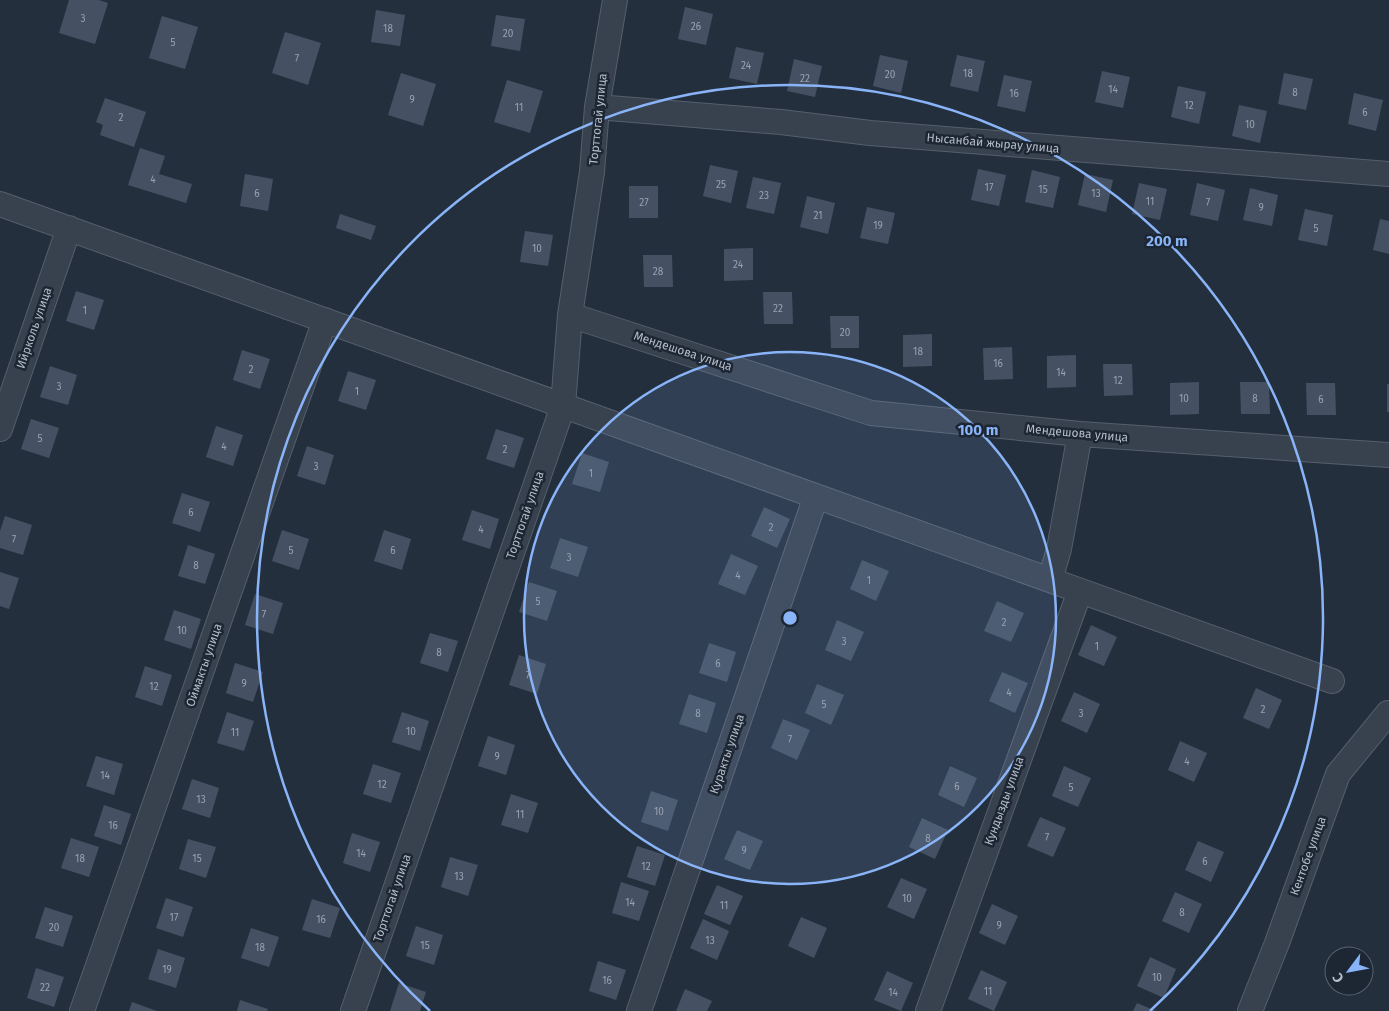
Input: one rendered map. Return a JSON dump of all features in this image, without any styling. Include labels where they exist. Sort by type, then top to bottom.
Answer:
[{"type":"street","name":"Торттогай улица","points":[[353,1011],[563,406],[570,315],[592,172],[596,108],[615,0]]},
{"type":"street","name":"Нысанбай жырау улица","points":[[596,108],[781,122],[870,133],[1389,174]]},
{"type":"street","points":[[0,204],[1332,681]]},
{"type":"street","name":"Ийрколь улица","points":[[0,429],[69,228]]},
{"type":"street","name":"Мендешова улица","points":[[570,315],[871,413],[1080,434],[1389,455]]},
{"type":"street","name":"Оймакты улица","points":[[82,1011],[325,320]]},
{"type":"street","points":[[1050,580],[1059,549],[1080,434]]},
{"type":"street","name":"Куракты улица","points":[[639,1011],[816,496]]},
{"type":"street","name":"Кундызды улица","points":[[928,1011],[1080,591]]},
{"type":"street","name":"Кентобе улица","points":[[1250,1011],[1277,943],[1338,774],[1388,713]]},
{"type":"building","points":[[69,0],[99,0],[108,3],[95,44],[59,33]]},
{"type":"building","points":[[685,7],[713,14],[706,45],[678,39]]},
{"type":"building","points":[[376,10],[405,15],[400,46],[371,42]]},
{"type":"building","points":[[496,15],[525,19],[520,51],[491,46]]},
{"type":"building","points":[[162,16],[198,27],[185,69],[149,58]]},
{"type":"building","points":[[285,32],[321,43],[308,85],[272,73]]},
{"type":"building","points":[[736,47],[764,53],[757,84],[729,78]]},
{"type":"building","points":[[880,55],[908,61],[901,93],[873,86]]},
{"type":"building","points":[[957,55],[985,61],[978,92],[950,86]]},
{"type":"building","points":[[794,59],[822,66],[815,97],[787,91]]},
{"type":"building","points":[[1102,71],[1130,77],[1123,108],[1095,102]]},
{"type":"building","points":[[401,73],[436,84],[423,126],[388,115]]},
{"type":"building","points":[[1284,73],[1313,79],[1306,110],[1278,104]]},
{"type":"building","points":[[1004,75],[1032,81],[1025,112],[997,106]]},
{"type":"building","points":[[507,80],[543,91],[530,133],[494,122]]},
{"type":"building","points":[[1178,86],[1206,92],[1199,124],[1171,117]]},
{"type":"building","points":[[1354,93],[1383,100],[1376,131],[1348,124]]},
{"type":"building","points":[[105,98],[146,112],[134,147],[100,135],[103,125],[96,122]]},
{"type":"building","points":[[1239,105],[1267,111],[1260,143],[1232,136]]},
{"type":"building","points":[[140,148],[165,156],[159,174],[192,184],[186,203],[128,185]]},
{"type":"building","points":[[710,165],[738,171],[731,203],[703,196]]},
{"type":"building","points":[[978,169],[1006,175],[999,206],[971,200]]},
{"type":"building","points":[[1032,170],[1060,177],[1053,208],[1025,202]]},
{"type":"building","points":[[245,174],[273,179],[268,211],[240,206]]},
{"type":"building","points":[[1085,174],[1113,180],[1106,212],[1078,205]]},
{"type":"building","points":[[753,177],[781,183],[774,214],[746,208]]},
{"type":"building","points":[[1139,183],[1167,189],[1160,220],[1132,214]]},
{"type":"building","points":[[1197,183],[1225,190],[1218,221],[1190,215]]},
{"type":"building","points":[[629,186],[658,186],[658,218],[629,218]]},
{"type":"building","points":[[1250,188],[1278,195],[1272,226],[1243,220]]},
{"type":"building","points":[[807,196],[835,203],[828,234],[800,227]]},
{"type":"building","points":[[867,207],[895,213],[888,244],[860,238]]},
{"type":"building","points":[[1305,209],[1333,215],[1327,246],[1298,240]]},
{"type":"building","points":[[340,214],[376,226],[371,240],[336,228]]},
{"type":"building","points":[[1380,219],[1389,221],[1389,254],[1373,250]]},
{"type":"building","points":[[525,231],[553,235],[548,266],[520,262]]},
{"type":"building","points":[[753,248],[753,280],[724,281],[724,249]]},
{"type":"building","points":[[643,255],[672,255],[673,287],[644,287]]},
{"type":"building","points":[[76,291],[104,300],[94,330],[66,321]]},
{"type":"building","points":[[763,292],[792,292],[793,324],[764,324]]},
{"type":"building","points":[[830,316],[859,316],[859,348],[831,348]]},
{"type":"building","points":[[932,334],[932,366],[903,367],[903,335]]},
{"type":"building","points":[[1012,347],[1013,379],[984,380],[983,348]]},
{"type":"building","points":[[242,350],[270,359],[260,389],[233,380]]},
{"type":"building","points":[[1076,355],[1076,387],[1047,388],[1047,356]]},
{"type":"building","points":[[1103,364],[1132,364],[1133,395],[1104,396]]},
{"type":"building","points":[[50,366],[77,375],[68,405],[40,397]]},
{"type":"building","points":[[348,371],[376,380],[366,410],[338,401]]},
{"type":"building","points":[[1199,382],[1199,414],[1170,415],[1170,383]]},
{"type":"building","points":[[1240,382],[1269,382],[1270,414],[1241,414]]},
{"type":"building","points":[[1306,383],[1335,383],[1336,415],[1307,415]]},
{"type":"building","points":[[1387,384],[1389,384],[1389,412],[1387,412]]},
{"type":"building","points":[[31,419],[59,428],[49,458],[21,449]]},
{"type":"building","points":[[216,426],[243,435],[233,466],[206,457]]},
{"type":"building","points":[[496,429],[524,438],[514,468],[486,459]]},
{"type":"building","points":[[307,446],[334,455],[325,485],[297,476]]},
{"type":"building","points":[[582,453],[609,462],[600,492],[572,484]]},
{"type":"building","points":[[182,493],[210,502],[200,532],[172,523]]},
{"type":"building","points":[[764,507],[790,519],[777,548],[751,536]]},
{"type":"building","points":[[472,510],[499,519],[490,549],[462,540]]},
{"type":"building","points":[[5,516],[32,525],[23,555],[0,548],[0,531]]},
{"type":"building","points":[[282,530],[309,539],[299,570],[272,561]]},
{"type":"building","points":[[384,530],[411,539],[402,570],[374,561]]},
{"type":"building","points":[[560,538],[588,547],[578,577],[550,568]]},
{"type":"building","points":[[188,545],[215,554],[205,584],[178,576]]},
{"type":"building","points":[[731,554],[758,566],[745,595],[718,584]]},
{"type":"building","points":[[862,560],[889,571],[876,601],[850,589]]},
{"type":"building","points":[[0,572],[19,578],[9,609],[0,606]]},
{"type":"building","points":[[529,582],[557,591],[547,621],[519,612]]},
{"type":"building","points":[[255,594],[283,603],[273,634],[245,625]]},
{"type":"building","points":[[997,601],[1024,613],[1011,642],[984,631]]},
{"type":"building","points":[[174,610],[201,619],[191,649],[164,640]]},
{"type":"building","points":[[837,620],[864,632],[851,661],[825,650]]},
{"type":"building","points":[[1091,625],[1117,637],[1104,666],[1078,655]]},
{"type":"building","points":[[430,633],[458,641],[448,672],[420,663]]},
{"type":"building","points":[[709,643],[736,652],[727,682],[699,673]]},
{"type":"building","points":[[519,655],[546,664],[537,694],[509,685]]},
{"type":"building","points":[[235,663],[263,672],[253,702],[226,693]]},
{"type":"building","points":[[145,666],[172,675],[162,706],[135,697]]},
{"type":"building","points":[[1002,672],[1028,683],[1015,713],[989,701]]},
{"type":"building","points":[[817,684],[844,695],[831,725],[805,713]]},
{"type":"building","points":[[1256,688],[1282,700],[1269,729],[1243,718]]},
{"type":"building","points":[[1074,692],[1100,704],[1087,733],[1061,721]]},
{"type":"building","points":[[689,694],[716,703],[707,733],[679,724]]},
{"type":"building","points":[[227,712],[254,721],[244,751],[217,743]]},
{"type":"building","points":[[402,712],[429,721],[420,751],[392,742]]},
{"type":"building","points":[[783,719],[810,730],[797,760],[771,748]]},
{"type":"building","points":[[488,736],[515,745],[506,775],[478,766]]},
{"type":"building","points":[[1180,741],[1207,753],[1194,782],[1168,770]]},
{"type":"building","points":[[96,756],[123,764],[114,795],[86,786]]},
{"type":"building","points":[[373,764],[401,773],[391,803],[363,794]]},
{"type":"building","points":[[950,766],[977,778],[964,807],[938,795]]},
{"type":"building","points":[[1064,766],[1091,778],[1078,807],[1052,796]]},
{"type":"building","points":[[192,779],[219,788],[210,818],[182,809]]},
{"type":"building","points":[[651,791],[678,800],[668,831],[641,822]]},
{"type":"building","points":[[511,794],[538,803],[528,833],[501,825]]},
{"type":"building","points":[[104,805],[131,814],[121,845],[94,836]]},
{"type":"building","points":[[1040,817],[1066,828],[1053,857],[1027,846]]},
{"type":"building","points":[[922,818],[948,830],[935,859],[909,847]]},
{"type":"building","points":[[737,830],[763,841],[750,870],[724,859]]},
{"type":"building","points":[[352,833],[380,842],[370,872],[343,863]]},
{"type":"building","points":[[71,838],[99,847],[89,877],[61,868]]},
{"type":"building","points":[[188,839],[216,847],[206,878],[179,869]]},
{"type":"building","points":[[1198,841],[1224,852],[1211,882],[1185,870]]},
{"type":"building","points":[[637,846],[665,855],[655,886],[627,877]]},
{"type":"building","points":[[450,857],[478,865],[468,896],[441,887]]},
{"type":"building","points":[[901,878],[927,889],[914,919],[887,907]]},
{"type":"building","points":[[621,882],[649,891],[639,921],[612,913]]},
{"type":"building","points":[[717,885],[743,896],[730,925],[704,914]]},
{"type":"building","points":[[1175,892],[1202,904],[1189,933],[1162,921]]},
{"type":"building","points":[[166,898],[193,907],[183,937],[156,928]]},
{"type":"building","points":[[312,899],[340,908],[330,938],[302,930]]},
{"type":"building","points":[[992,904],[1018,916],[1005,945],[979,933]]},
{"type":"building","points":[[45,907],[73,916],[63,947],[35,938]]},
{"type":"building","points":[[801,917],[827,928],[814,958],[788,946]]},
{"type":"building","points":[[703,919],[729,931],[717,960],[690,948]]},
{"type":"building","points":[[416,926],[443,935],[434,965],[406,956]]},
{"type":"building","points":[[251,928],[279,937],[269,967],[241,958]]},
{"type":"building","points":[[158,949],[185,958],[176,988],[148,979]]},
{"type":"building","points":[[1150,957],[1176,969],[1164,998],[1137,986]]},
{"type":"building","points":[[598,961],[626,970],[616,1000],[589,991]]},
{"type":"building","points":[[36,968],[64,977],[54,1007],[27,998]]},
{"type":"building","points":[[981,970],[1007,982],[994,1011],[968,999]]},
{"type":"building","points":[[887,971],[913,983],[901,1011],[874,1000]]},
{"type":"building","points":[[399,983],[426,992],[420,1011],[390,1011]]},
{"type":"building","points":[[685,989],[712,1001],[707,1011],[676,1011]]},
{"type":"building","points":[[240,1000],[268,1009],[267,1011],[237,1011]]},
{"type":"building","points":[[132,1002],[157,1011],[129,1011]]},
{"type":"building","points":[[1137,1003],[1156,1011],[1133,1011]]}]
